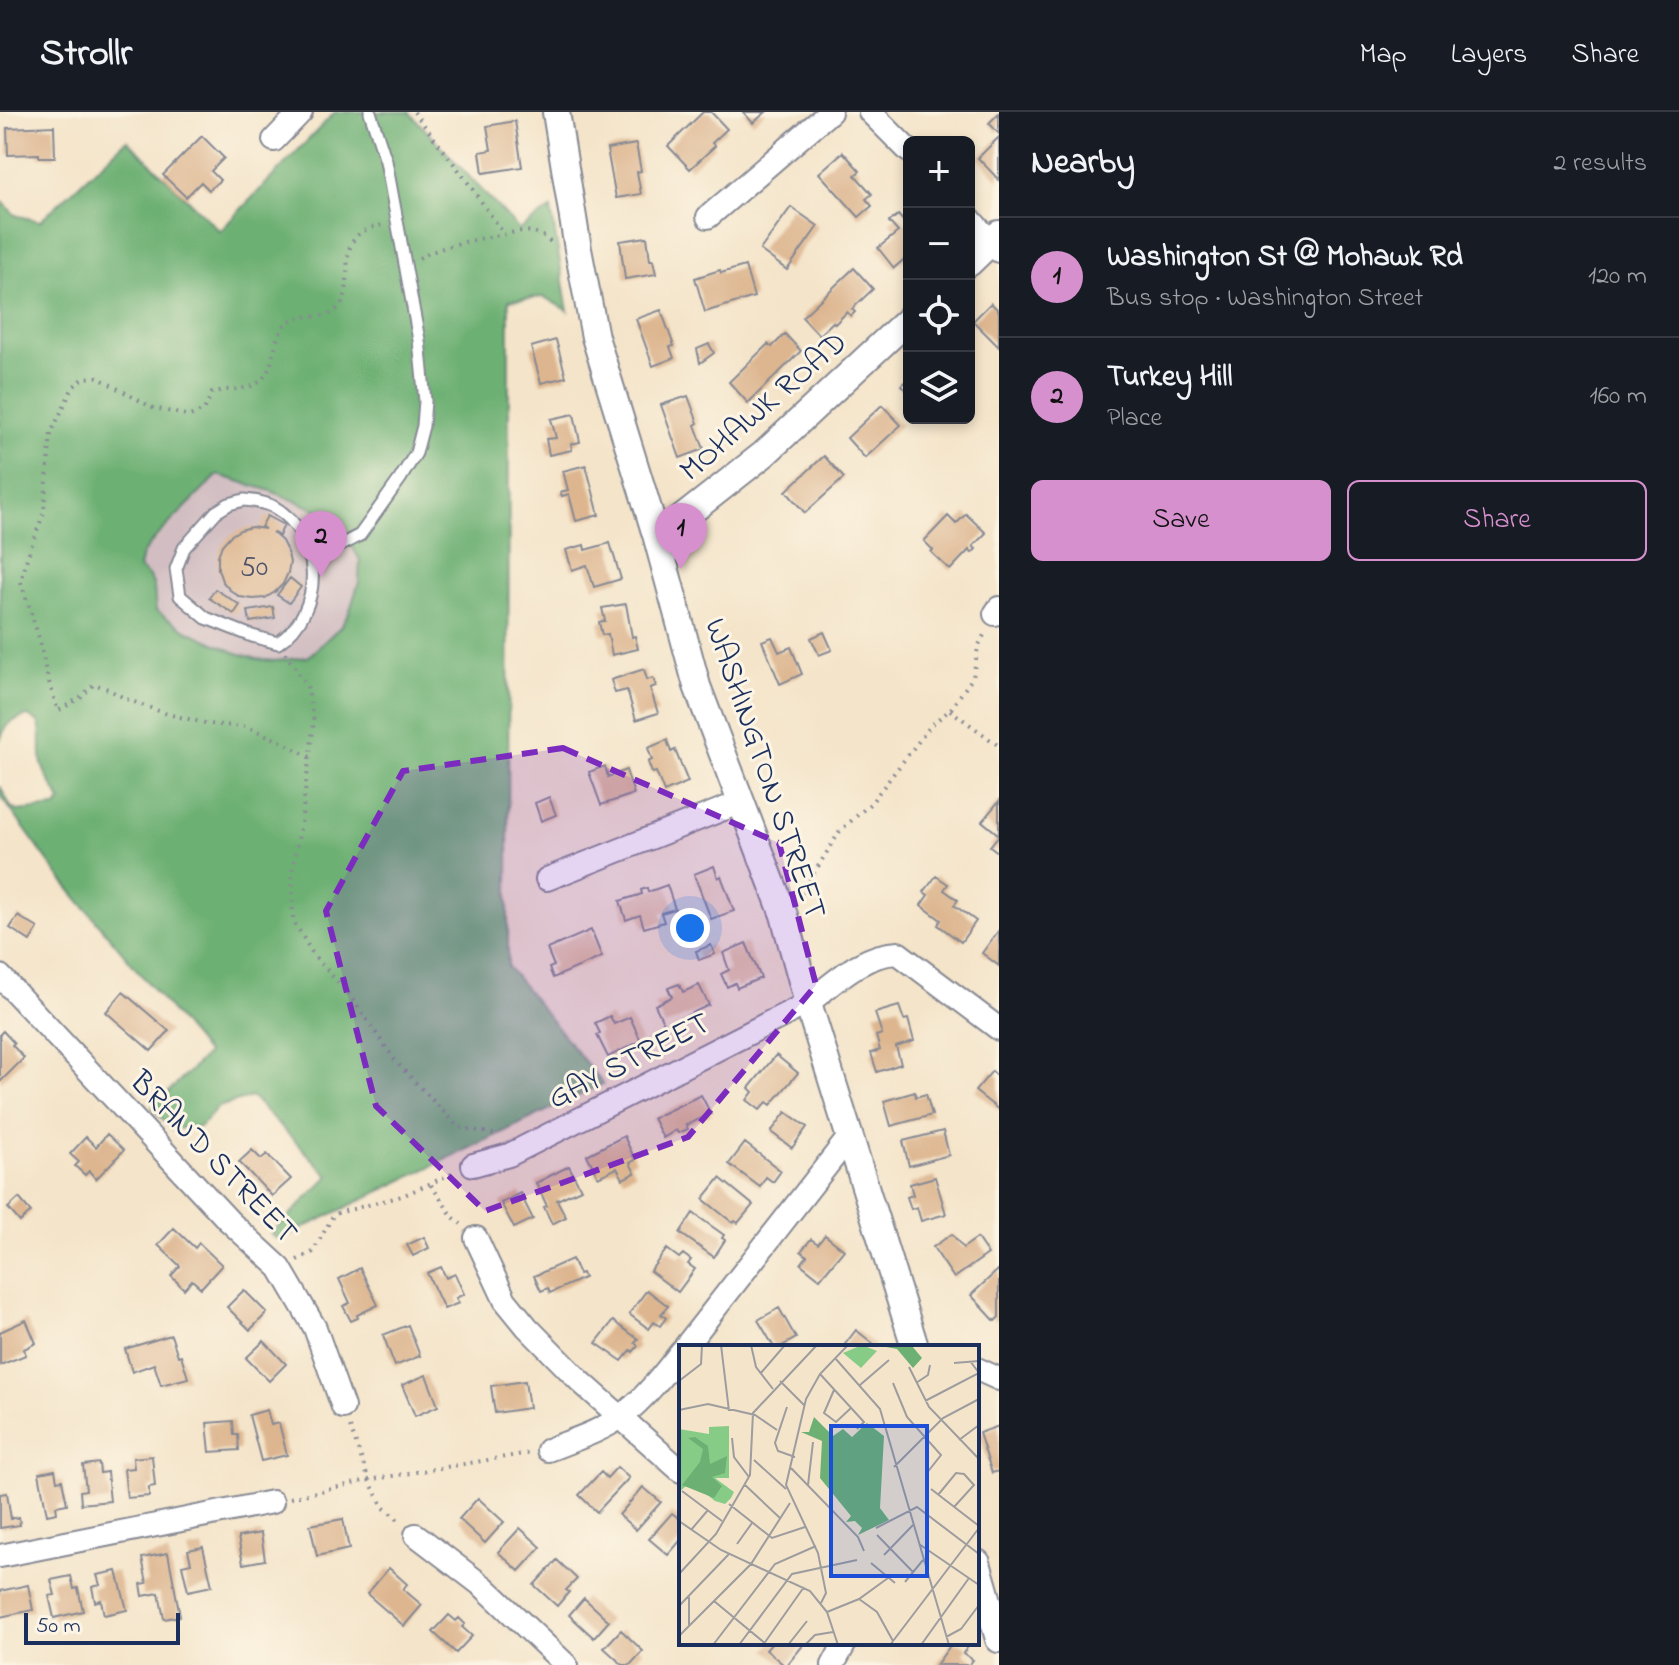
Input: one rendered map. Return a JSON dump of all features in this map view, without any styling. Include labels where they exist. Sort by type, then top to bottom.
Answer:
[{"type":"street","points":[[274,140],[301,112]]},
{"type":"street","name":"WASHINGTON STREET","points":[[556,112],[595,337],[657,538],[697,686],[785,920],[808,1003],[918,1345]]},
{"type":"street","points":[[708,217],[830,112]]},
{"type":"street","points":[[870,112],[903,145]]},
{"type":"street","points":[[975,224],[996,243],[975,259]]},
{"type":"street","name":"MOHAWK ROAD","points":[[657,538],[764,454],[903,325]]},
{"type":"street","points":[[547,879],[741,802]]},
{"type":"street","name":"GAY STREET","points":[[473,1165],[509,1155],[808,1003],[846,973],[885,953],[898,953],[999,1029]]},
{"type":"street","name":"BRAND STREET","points":[[0,976],[229,1221],[280,1268],[315,1328],[343,1407]]},
{"type":"street","points":[[686,1345],[850,1136]]},
{"type":"street","points":[[476,1238],[505,1300],[553,1355],[679,1469]]},
{"type":"street","points":[[548,1450],[589,1434],[620,1417],[642,1398],[679,1354]]},
{"type":"street","points":[[979,1370],[999,1379]]},
{"type":"street","points":[[0,1556],[272,1502]]},
{"type":"street","points":[[416,1535],[484,1587],[566,1665]]},
{"type":"street","points":[[979,1570],[999,1639]]},
{"type":"street","points":[[833,1665],[844,1645]]},
{"type":"lane","points":[[310,557],[360,535],[416,453],[423,426],[424,373],[419,340],[386,161],[370,112]]},
{"type":"lane","points":[[244,500],[271,505],[286,515],[307,543],[310,557],[312,592],[309,607],[291,634],[278,643],[206,618],[180,596],[176,569],[184,548],[216,512],[229,504],[244,500]]},
{"type":"path","points":[[414,112],[504,234]]},
{"type":"path","points":[[310,757],[248,727],[209,724],[167,714],[94,684],[81,697],[58,711],[21,582],[44,512],[51,433],[73,387],[84,378],[97,377],[153,408],[190,416],[204,410],[212,393],[240,390],[259,383],[270,367],[286,324],[304,316],[327,316],[339,308],[345,294],[350,244],[360,232],[396,220]]},
{"type":"path","points":[[403,263],[452,245],[528,231],[548,239],[562,251],[578,249]]},
{"type":"path","points":[[785,920],[840,831],[871,803],[932,724],[950,710],[973,677],[978,647],[997,611]]},
{"type":"path","points":[[278,643],[307,686],[314,721],[292,871],[293,920],[314,956],[348,993],[397,1063],[458,1127],[499,1134],[509,1155]]},
{"type":"path","points":[[950,710],[999,746]]},
{"type":"path","points":[[280,1268],[313,1252],[334,1214],[402,1196],[473,1165]]},
{"type":"path","points":[[431,1185],[453,1217]]},
{"type":"path","points":[[343,1407],[369,1480],[383,1507],[416,1535]]},
{"type":"path","points":[[272,1502],[369,1480],[548,1450]]},
{"type":"highlighted area","points":[[563,748],[779,843],[816,985],[688,1137],[485,1211],[376,1106],[326,911],[403,771]]},
{"type":"shaded area","points":[[218,475],[271,491],[335,517],[360,560],[359,582],[349,613],[341,626],[308,657],[274,662],[257,659],[188,631],[156,611],[155,586],[139,568],[142,554]]},
{"type":"green space","points":[[335,112],[409,112],[519,230],[551,209],[568,311],[544,297],[509,300],[508,967],[603,1084],[278,1240],[271,1234],[329,1176],[252,1097],[218,1107],[200,1127],[171,1129],[152,1108],[207,1054],[58,875],[0,795],[0,786],[11,807],[17,811],[56,807],[61,801],[42,764],[39,723],[28,716],[17,719],[4,730],[0,741],[0,199],[15,215],[40,221],[127,140],[220,231]],"holes":[[[218,475],[271,491],[335,517],[360,560],[359,582],[349,613],[341,626],[308,657],[274,661],[257,659],[188,631],[156,611],[152,583],[139,568],[142,554],[156,537]]]},
{"type":"building","points":[[703,112],[711,112],[727,129],[712,143],[715,146],[690,169],[668,146]]},
{"type":"building","points":[[743,112],[766,112],[753,123]]},
{"type":"building","points":[[999,113],[999,134],[989,123]]},
{"type":"building","points":[[515,121],[522,167],[483,173],[480,152],[491,150],[487,126]]},
{"type":"building","points":[[54,126],[55,157],[8,155],[7,128]]},
{"type":"building","points":[[202,136],[224,158],[211,171],[220,180],[209,190],[201,182],[186,197],[163,175]]},
{"type":"building","points":[[999,137],[999,180],[978,158]]},
{"type":"building","points":[[636,144],[641,194],[616,198],[607,149]]},
{"type":"building","points":[[843,152],[860,171],[855,175],[872,194],[866,199],[872,206],[859,217],[819,173]]},
{"type":"building","points":[[791,207],[818,226],[787,270],[760,250]]},
{"type":"building","points":[[898,215],[903,221],[903,260],[894,268],[878,248],[898,232],[889,222]]},
{"type":"building","points":[[647,237],[650,260],[653,260],[656,274],[625,279],[620,241]]},
{"type":"building","points":[[745,266],[754,297],[705,312],[695,278]]},
{"type":"building","points":[[854,268],[873,289],[852,309],[855,312],[851,316],[847,312],[819,335],[802,317]]},
{"type":"building","points":[[991,303],[999,311],[999,347],[975,323],[975,319]]},
{"type":"building","points":[[661,310],[674,346],[670,347],[674,358],[653,366],[636,319]]},
{"type":"building","points":[[785,334],[801,351],[748,403],[729,382],[768,344],[772,347]]},
{"type":"building","points":[[556,340],[566,377],[541,383],[531,347]]},
{"type":"building","points":[[709,344],[714,353],[700,363],[697,349]]},
{"type":"building","points":[[688,396],[704,449],[680,458],[661,405]]},
{"type":"building","points":[[882,405],[901,425],[865,458],[847,438]]},
{"type":"building","points":[[574,414],[580,442],[571,444],[572,450],[549,455],[546,439],[556,438],[551,419]]},
{"type":"building","points":[[824,456],[844,478],[805,513],[786,491]]},
{"type":"building","points":[[586,465],[599,515],[576,521],[569,494],[562,496],[560,492],[568,490],[563,471]]},
{"type":"building","points":[[966,514],[986,533],[973,546],[976,549],[972,553],[969,550],[950,570],[924,541],[948,516],[956,524]]},
{"type":"building","points":[[267,516],[284,525],[279,536],[272,532],[287,551],[290,562],[288,573],[283,584],[265,598],[240,597],[222,581],[218,556],[222,545],[240,530],[251,527],[265,529],[261,527]]},
{"type":"building","points":[[610,543],[621,579],[594,587],[587,565],[572,570],[566,550],[584,545],[585,550]]},
{"type":"building","points":[[290,578],[301,587],[289,603],[277,595]]},
{"type":"building","points":[[215,589],[240,605],[234,614],[209,598]]},
{"type":"building","points":[[626,604],[632,637],[635,636],[638,649],[612,655],[608,634],[602,635],[599,622],[605,621],[602,608]]},
{"type":"building","points":[[273,607],[275,618],[250,622],[248,611]]},
{"type":"building","points":[[824,632],[832,650],[819,655],[811,638]]},
{"type":"building","points":[[772,637],[779,652],[791,647],[802,674],[780,684],[762,641]]},
{"type":"building","points":[[644,669],[647,680],[653,678],[656,686],[650,688],[658,713],[636,720],[627,690],[615,693],[611,680]]},
{"type":"building","points":[[667,740],[671,752],[675,750],[688,782],[664,792],[648,762],[652,760],[648,748]]},
{"type":"building","points":[[605,766],[608,777],[626,770],[634,794],[601,805],[589,772]]},
{"type":"building","points":[[549,797],[556,815],[541,821],[535,803]]},
{"type":"building","points":[[999,801],[999,835],[982,821]]},
{"type":"building","points":[[999,835],[999,853],[990,846]]},
{"type":"building","points":[[714,866],[734,911],[711,919],[694,874]]},
{"type":"building","points":[[936,876],[948,884],[944,890],[958,900],[954,905],[976,921],[961,942],[938,925],[941,920],[921,905],[928,895],[924,892]]},
{"type":"building","points":[[667,885],[675,909],[661,913],[664,922],[644,928],[640,915],[626,920],[620,901],[642,894],[641,890],[647,888],[648,892]]},
{"type":"building","points":[[18,916],[38,928],[30,941],[10,928]]},
{"type":"building","points":[[591,930],[602,957],[553,978],[549,968],[554,966],[547,949]]},
{"type":"building","points":[[999,930],[999,966],[982,953]]},
{"type":"building","points":[[746,943],[761,978],[737,988],[735,983],[727,987],[721,974],[729,970],[723,953]]},
{"type":"building","points":[[711,945],[715,954],[699,960],[696,951]]},
{"type":"building","points":[[679,984],[683,992],[699,985],[709,1005],[665,1026],[655,1005],[672,997],[668,988]]},
{"type":"building","points":[[123,992],[169,1031],[151,1051],[106,1012]]},
{"type":"building","points":[[899,1006],[904,1020],[908,1019],[914,1041],[896,1047],[901,1064],[877,1072],[871,1053],[880,1050],[876,1036],[882,1034],[875,1013]]},
{"type":"building","points":[[610,1016],[614,1024],[630,1017],[641,1041],[608,1057],[597,1035],[600,1033],[595,1023]]},
{"type":"building","points":[[3,1031],[24,1058],[0,1082],[0,1034]]},
{"type":"building","points":[[776,1055],[798,1073],[771,1105],[767,1102],[760,1110],[747,1100],[753,1092],[749,1088]]},
{"type":"building","points":[[992,1071],[999,1078],[999,1110],[975,1091]]},
{"type":"building","points":[[915,1092],[916,1097],[926,1094],[932,1115],[891,1126],[884,1101]]},
{"type":"building","points":[[701,1095],[711,1114],[686,1125],[688,1129],[678,1133],[676,1130],[663,1138],[653,1118]]},
{"type":"building","points":[[786,1112],[807,1127],[792,1148],[771,1132]]},
{"type":"building","points":[[943,1131],[949,1155],[909,1166],[903,1141]]},
{"type":"building","points":[[107,1134],[124,1150],[96,1179],[89,1171],[85,1175],[75,1166],[79,1162],[70,1154],[86,1137],[96,1147]]},
{"type":"building","points":[[624,1136],[635,1160],[630,1163],[635,1173],[623,1179],[617,1168],[598,1177],[587,1155]]},
{"type":"building","points":[[745,1143],[781,1171],[773,1182],[766,1177],[760,1187],[729,1164]]},
{"type":"building","points":[[252,1150],[261,1159],[267,1154],[291,1179],[272,1196],[239,1162]]},
{"type":"building","points":[[569,1166],[581,1189],[557,1200],[566,1217],[552,1224],[536,1183]]},
{"type":"building","points":[[935,1177],[946,1214],[921,1221],[917,1207],[911,1209],[907,1197],[913,1195],[910,1184]]},
{"type":"building","points":[[720,1178],[753,1205],[738,1223],[733,1223],[703,1199]]},
{"type":"building","points":[[520,1193],[533,1219],[514,1228],[501,1203]]},
{"type":"building","points":[[19,1198],[31,1212],[20,1222],[8,1208]]},
{"type":"building","points":[[693,1213],[724,1235],[722,1238],[725,1240],[714,1257],[680,1233]]},
{"type":"building","points":[[174,1228],[195,1248],[199,1243],[222,1265],[201,1288],[192,1280],[184,1289],[171,1276],[180,1266],[158,1245]]},
{"type":"building","points":[[952,1234],[963,1248],[977,1238],[988,1254],[954,1278],[933,1247]]},
{"type":"building","points":[[825,1235],[844,1250],[820,1279],[801,1264],[807,1256],[801,1251],[811,1239],[818,1244]]},
{"type":"building","points":[[424,1237],[429,1248],[413,1256],[407,1245]]},
{"type":"building","points":[[667,1249],[679,1258],[683,1254],[691,1260],[688,1264],[695,1269],[678,1292],[650,1271]]},
{"type":"building","points":[[572,1259],[584,1278],[550,1293],[548,1288],[541,1291],[534,1276]]},
{"type":"building","points":[[441,1267],[446,1278],[455,1274],[464,1294],[456,1298],[459,1303],[444,1309],[427,1273]]},
{"type":"building","points":[[360,1268],[378,1305],[351,1321],[343,1306],[350,1303],[339,1279]]},
{"type":"building","points":[[999,1269],[999,1317],[995,1321],[971,1295]]},
{"type":"building","points":[[244,1290],[267,1313],[250,1330],[227,1307]]},
{"type":"building","points":[[647,1290],[668,1306],[661,1314],[666,1318],[660,1326],[654,1322],[649,1329],[629,1314]]},
{"type":"building","points":[[779,1308],[796,1338],[784,1345],[773,1345],[758,1320]]},
{"type":"building","points":[[26,1320],[36,1343],[24,1349],[26,1355],[0,1365],[0,1332]]},
{"type":"building","points":[[613,1321],[638,1339],[635,1343],[638,1346],[622,1361],[596,1343]]},
{"type":"building","points":[[408,1325],[420,1356],[395,1366],[383,1335]]},
{"type":"building","points":[[856,1330],[875,1345],[845,1345]]},
{"type":"building","points":[[171,1335],[188,1378],[161,1385],[154,1364],[132,1372],[125,1349]]},
{"type":"building","points":[[264,1341],[286,1364],[269,1381],[246,1358]]},
{"type":"building","points":[[426,1375],[438,1406],[415,1416],[402,1385]]},
{"type":"building","points":[[525,1381],[529,1408],[495,1413],[491,1386]]},
{"type":"building","points":[[267,1410],[271,1425],[279,1423],[287,1455],[261,1461],[249,1415]]},
{"type":"building","points":[[233,1421],[239,1450],[210,1452],[207,1423]]},
{"type":"building","points":[[999,1426],[999,1471],[992,1473],[979,1433]]},
{"type":"building","points":[[152,1456],[155,1486],[149,1487],[149,1496],[127,1498],[124,1469],[134,1468],[133,1458]]},
{"type":"building","points":[[99,1463],[100,1473],[107,1472],[110,1501],[81,1504],[80,1491],[86,1490],[83,1465]]},
{"type":"building","points":[[617,1467],[629,1478],[597,1512],[579,1495],[601,1472],[607,1478]]},
{"type":"building","points":[[55,1470],[57,1481],[62,1480],[67,1504],[56,1506],[57,1513],[47,1515],[39,1473]]},
{"type":"building","points":[[643,1487],[661,1502],[636,1530],[619,1515]]},
{"type":"building","points":[[7,1493],[11,1519],[19,1517],[20,1525],[0,1528],[0,1494]]},
{"type":"building","points":[[478,1498],[504,1522],[485,1543],[459,1519]]},
{"type":"building","points":[[672,1513],[679,1518],[679,1542],[668,1555],[649,1539]]},
{"type":"building","points":[[343,1519],[349,1549],[317,1556],[310,1525]]},
{"type":"building","points":[[520,1528],[541,1547],[519,1571],[498,1552]]},
{"type":"building","points":[[261,1533],[265,1560],[243,1564],[238,1537]]},
{"type":"building","points":[[203,1547],[212,1586],[188,1591],[182,1565],[191,1563],[188,1550]]},
{"type":"building","points":[[168,1553],[180,1616],[164,1619],[159,1593],[143,1596],[141,1584],[147,1583],[142,1558]]},
{"type":"building","points":[[557,1560],[577,1579],[557,1606],[534,1585]]},
{"type":"building","points":[[389,1568],[407,1584],[403,1589],[422,1605],[404,1626],[367,1594]]},
{"type":"building","points":[[117,1571],[127,1610],[104,1615],[101,1600],[95,1602],[92,1587],[100,1585],[97,1575]]},
{"type":"building","points":[[71,1576],[74,1589],[78,1588],[83,1611],[54,1618],[49,1596],[55,1595],[51,1580]]},
{"type":"building","points":[[28,1585],[33,1610],[0,1617],[0,1591]]},
{"type":"building","points":[[584,1598],[609,1621],[594,1638],[569,1615]]},
{"type":"building","points":[[449,1615],[456,1621],[459,1618],[465,1624],[462,1627],[472,1636],[456,1653],[433,1632]]},
{"type":"building","points":[[621,1630],[643,1651],[630,1665],[623,1665],[604,1648]]},
{"type":"building","points":[[770,1645],[803,1645],[787,1665],[766,1650]]},
{"type":"building","points":[[951,1645],[963,1645],[967,1648],[963,1653],[973,1660],[969,1665],[936,1665]]},
{"type":"place","name":"Washington St @ Mohawk Rd","points":[[681,569]]},
{"type":"place","name":"Turkey Hill","points":[[321,577]]}]
